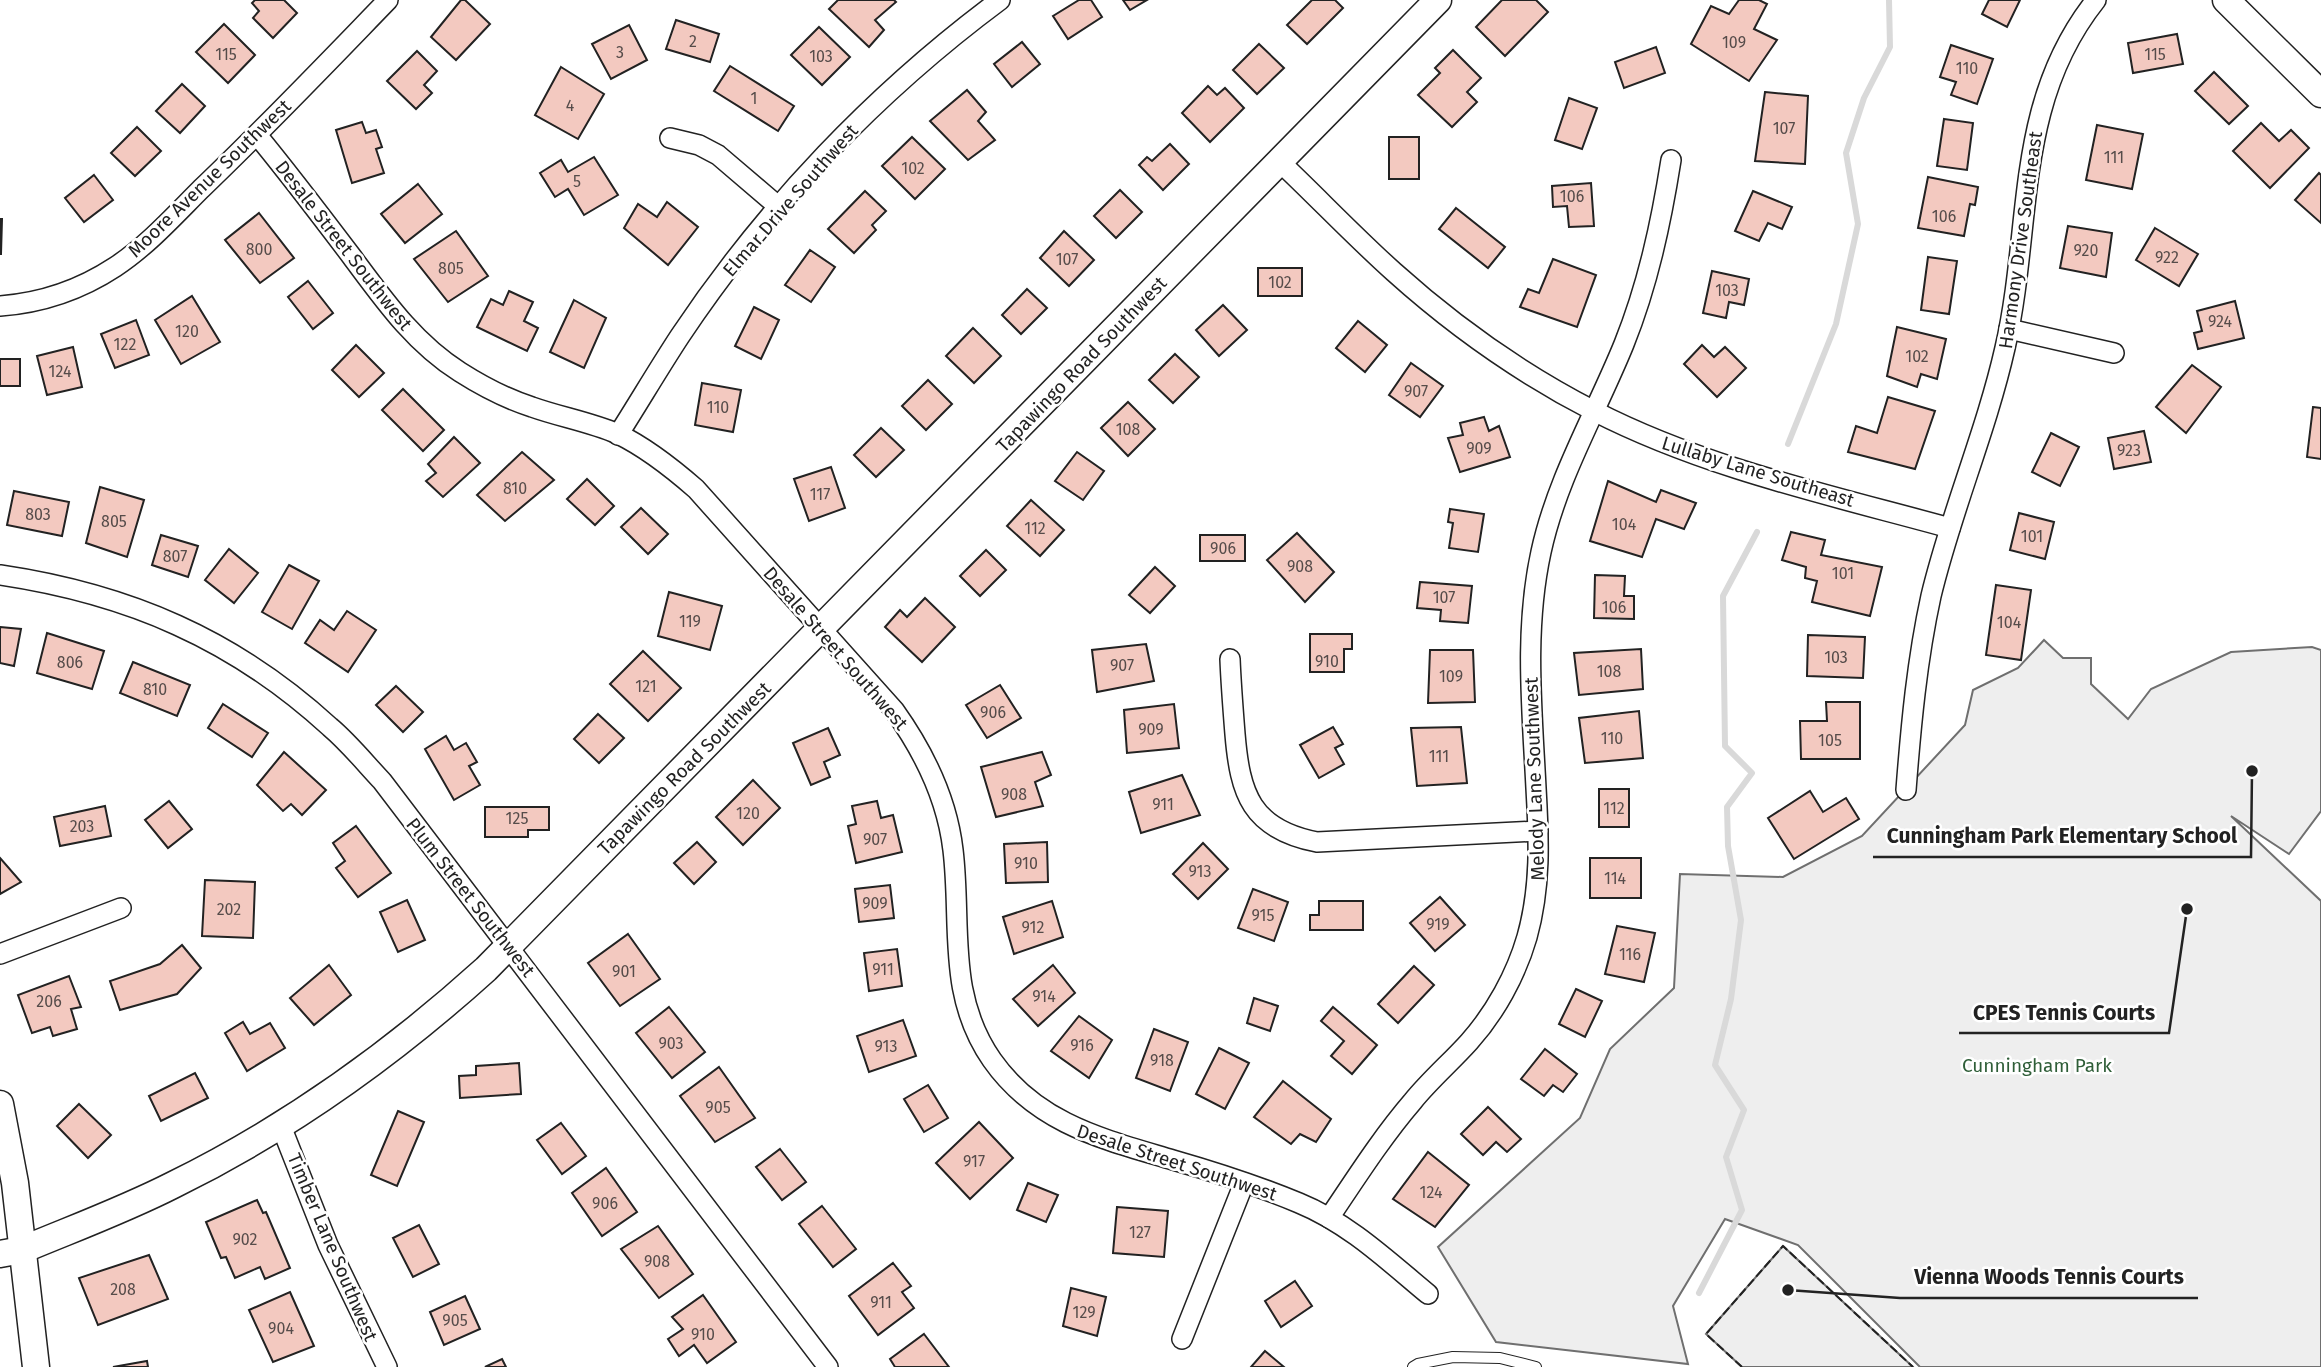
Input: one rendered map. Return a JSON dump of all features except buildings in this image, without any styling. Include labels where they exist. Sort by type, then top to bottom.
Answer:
[{"type":"street","name":"Moore Avenue Southwest","points":[[0,306],[57,295],[85,284],[115,267],[144,244],[257,135],[388,0]]},
{"type":"street","name":"Elmar Drive Southwest","points":[[618,435],[681,335],[728,269],[779,207],[869,112],[915,69],[1000,0]]},
{"type":"street","name":"Tapawingo Road Southwest","points":[[11,1252],[171,1186],[281,1126],[372,1063],[437,1013],[509,945],[1438,0]]},
{"type":"street","name":"Harmony Drive Southeast","points":[[1906,790],[1918,664],[1950,528],[2009,329],[2018,282],[2031,149],[2041,107],[2067,45],[2096,0]]},
{"type":"street","points":[[2226,0],[2321,94]]},
{"type":"street","name":"Desale Street Southwest","points":[[257,135],[400,321],[429,349],[459,372],[492,390],[531,407],[592,424],[618,435],[669,465],[696,489],[894,710],[914,738],[932,772],[945,810],[953,848],[958,971],[965,1004],[976,1033],[992,1060],[1013,1086],[1037,1107],[1065,1124],[1091,1135],[1244,1182],[1300,1203],[1357,1236],[1428,1294]]},
{"type":"street","points":[[670,138],[699,145],[718,155],[779,207]]},
{"type":"street","name":"Melody Lane Southwest","points":[[1329,1218],[1370,1156],[1414,1100],[1471,1040],[1493,1010],[1512,976],[1527,938],[1536,898],[1539,859],[1530,648],[1532,601],[1541,551],[1573,454],[1625,342],[1645,284],[1661,224],[1671,160]]},
{"type":"street","name":"Lullaby Lane Southeast","points":[[1280,162],[1394,272],[1445,314],[1504,358],[1595,411],[1659,441],[1714,461],[1950,528]]},
{"type":"street","points":[[2009,329],[2114,353]]},
{"type":"street","name":"Plum Street Southwest","points":[[0,575],[86,592],[151,613],[203,637],[247,663],[290,693],[332,728],[382,781],[828,1367]]},
{"type":"street","points":[[1230,659],[1241,780],[1249,800],[1262,817],[1278,830],[1296,838],[1317,842],[1538,831]]},
{"type":"street","points":[[0,954],[121,908]]},
{"type":"street","points":[[0,1104],[15,1182],[11,1252],[36,1367]]},
{"type":"street","name":"Timber Lane Southwest","points":[[281,1126],[328,1245],[387,1367]]},
{"type":"street","points":[[1182,1339],[1244,1182]]},
{"type":"lane","points":[[1413,1367],[1453,1357],[1500,1358],[1536,1367]]},
{"type":"green space","name":"Cunningham Park","points":[[2044,640],[2063,658],[2091,658],[2091,684],[2128,719],[2151,689],[2231,652],[2312,647],[2321,650],[2321,811],[2289,854],[2231,816],[2321,901],[2321,1367],[1920,1367],[1798,1245],[1725,1219],[1673,1306],[1688,1364],[1496,1342],[1438,1247],[1580,1118],[1610,1049],[1674,988],[1680,874],[1783,877],[1862,836],[1965,725],[1973,690],[2018,668]]},
{"type":"green space","points":[[1783,1246],[1913,1367],[1742,1367],[1706,1334]]},
{"type":"waterway","points":[[1788,444],[1836,324],[1858,224],[1846,153],[1864,98],[1890,47],[1889,0]]},
{"type":"waterway","points":[[1699,1293],[1742,1210],[1726,1157],[1744,1110],[1715,1065],[1731,999],[1741,920],[1728,846],[1727,807],[1752,773],[1725,746],[1723,596],[1757,532]]},
{"type":"fence","points":[[1742,1367],[1706,1334],[1783,1246],[1913,1367]]},
{"type":"place","name":"Cunningham Park Elementary School","points":[[2252,771]]},
{"type":"place","name":"CPES Tennis Courts","points":[[2187,909]]},
{"type":"place","name":"Vienna Woods Tennis Courts","points":[[1788,1290]]}]
